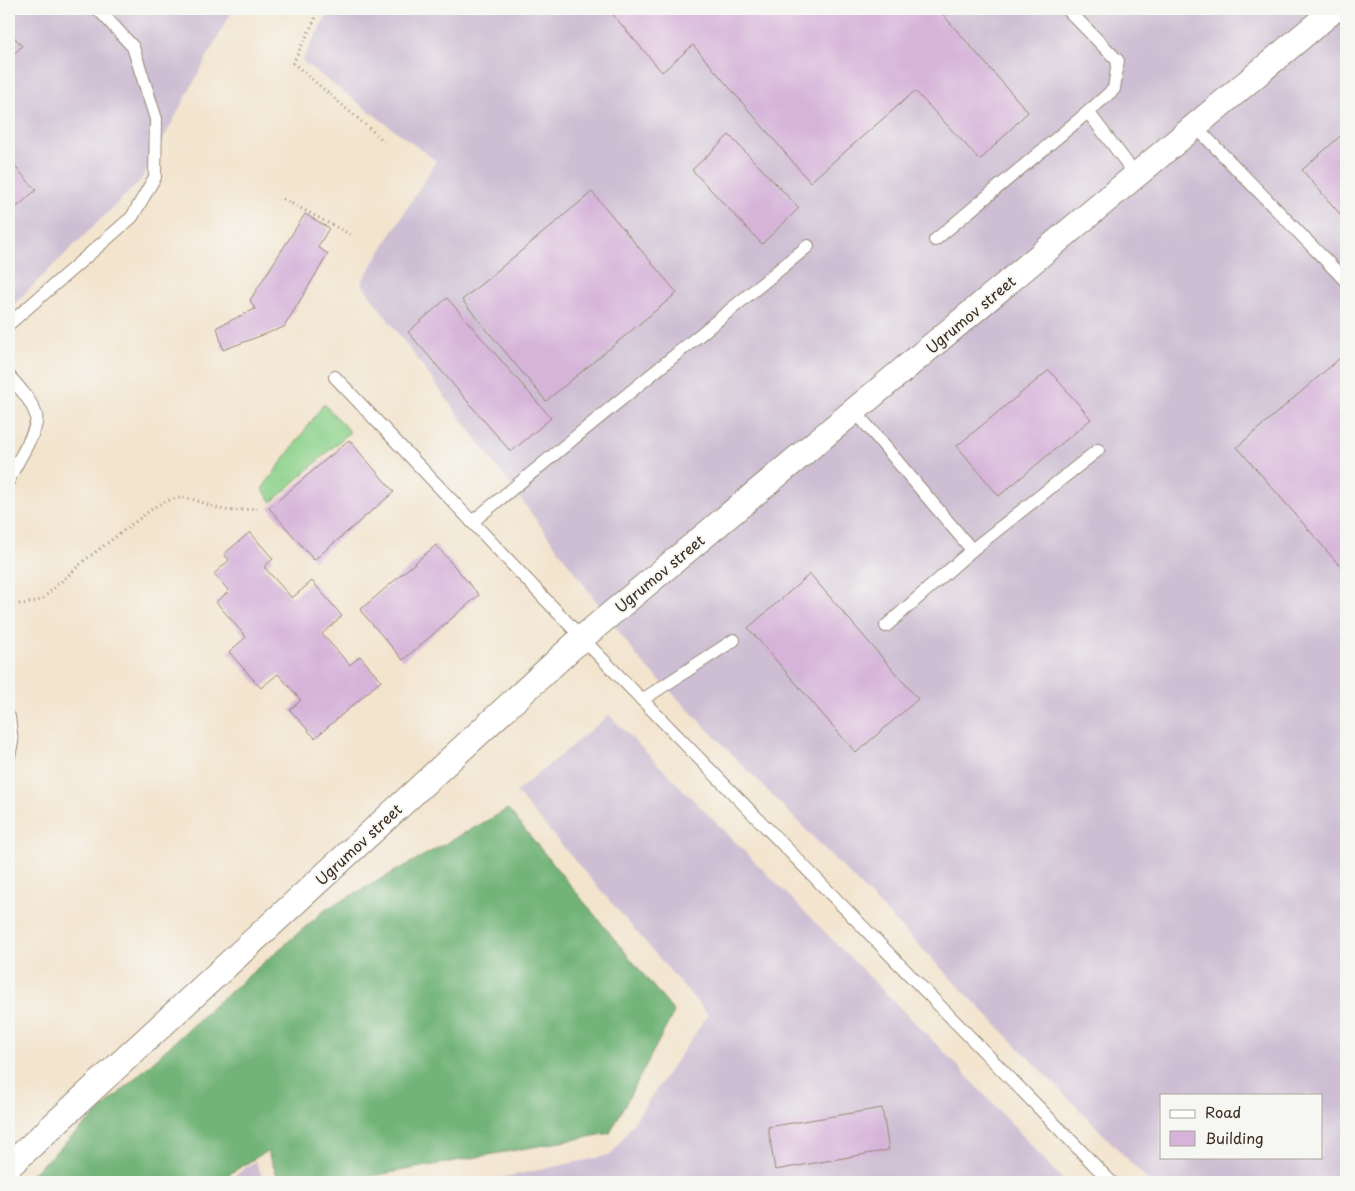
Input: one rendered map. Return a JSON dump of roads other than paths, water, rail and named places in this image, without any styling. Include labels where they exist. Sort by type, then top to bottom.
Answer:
[{"type":"street","name":"Ugrumov street","points":[[9,1166],[582,638],[1334,9]]},
{"type":"lane","points":[[9,324],[132,217],[155,177],[156,120],[133,48],[98,9]]},
{"type":"lane","points":[[935,240],[1114,88],[1118,62],[1067,9]]},
{"type":"lane","points":[[1088,112],[1136,175]]},
{"type":"lane","points":[[1194,126],[1346,281]]},
{"type":"lane","points":[[472,522],[808,246]]},
{"type":"lane","points":[[9,376],[23,392],[32,407],[36,420],[32,436],[13,467],[9,480]]},
{"type":"lane","points":[[335,377],[582,638],[1112,1182]]},
{"type":"lane","points":[[854,410],[972,550]]},
{"type":"lane","points":[[886,626],[972,550],[1098,450]]},
{"type":"lane","points":[[642,700],[734,640]]},
{"type":"lane","points":[[9,717],[12,742],[9,756]]}]
